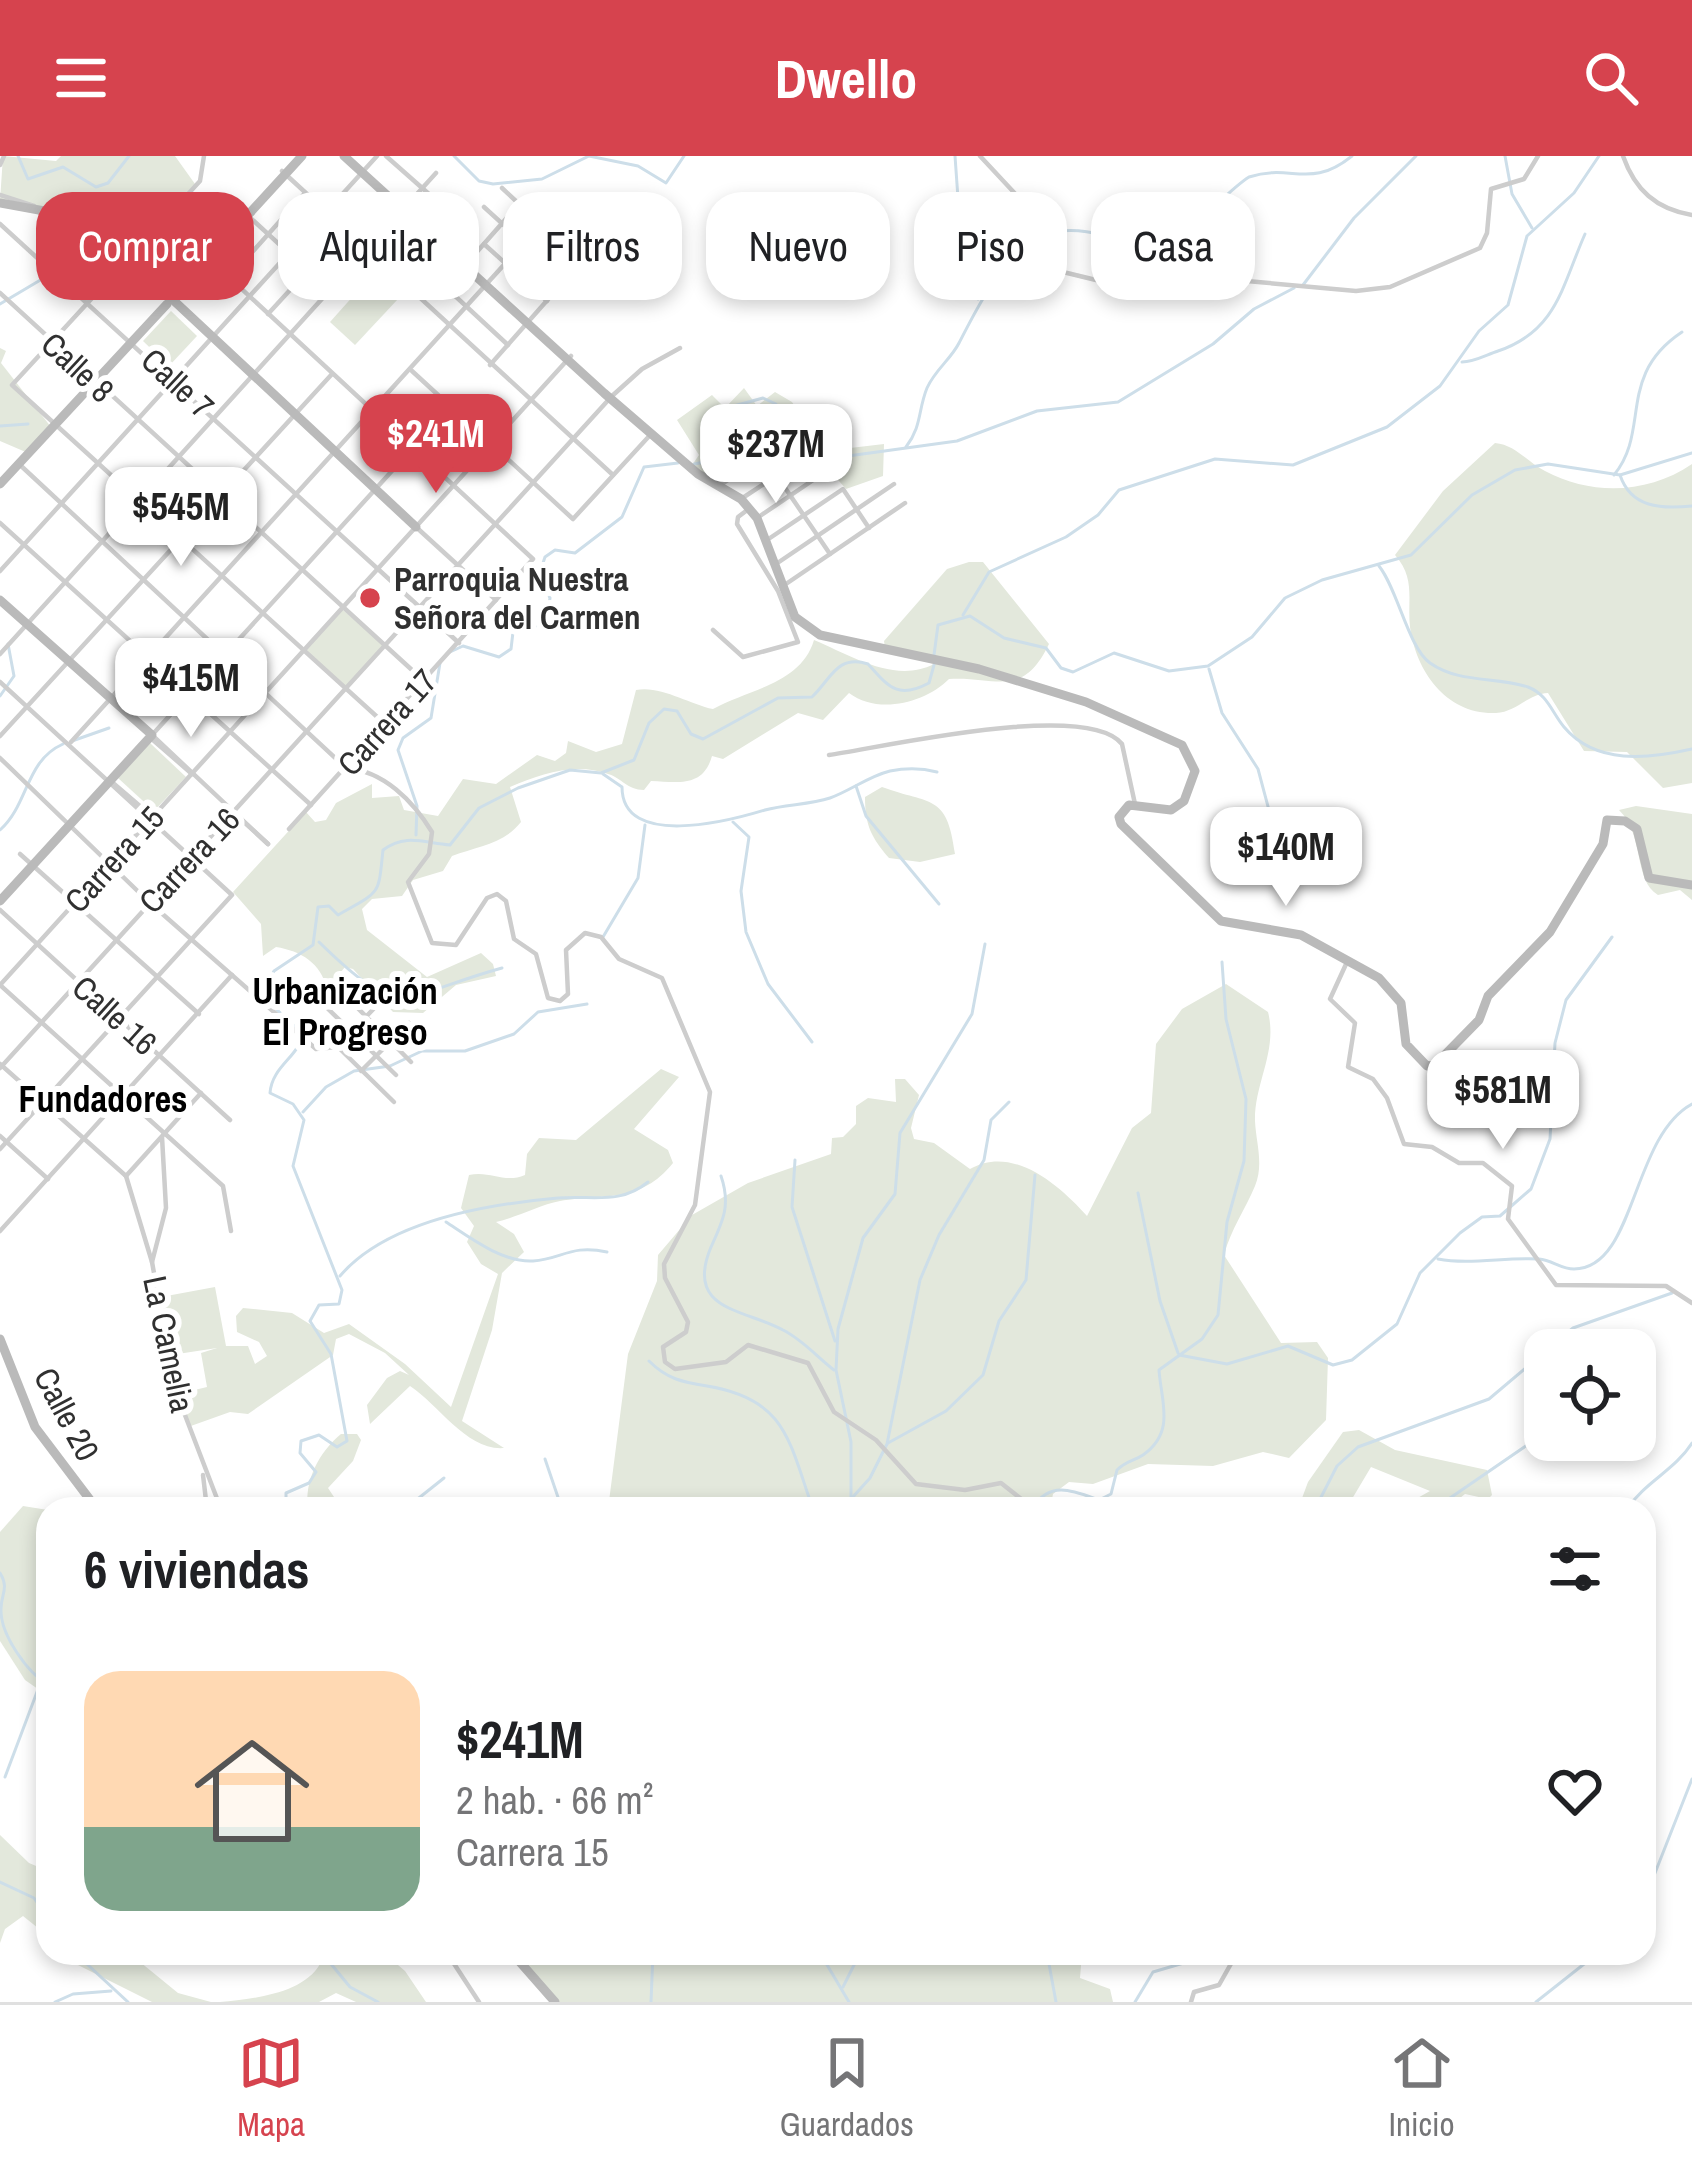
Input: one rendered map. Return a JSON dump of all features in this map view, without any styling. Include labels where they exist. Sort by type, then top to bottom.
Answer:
[{"type":"street","points":[[0,165],[4,156]]},
{"type":"street","points":[[186,192],[206,170],[204,156]]},
{"type":"street","points":[[254,205],[299,156]]},
{"type":"street","points":[[348,156],[388,192]]},
{"type":"street","points":[[345,192],[377,156]]},
{"type":"street","points":[[386,156],[427,192]]},
{"type":"street","points":[[980,156],[1049,230],[1051,262],[1059,271],[1137,290],[1213,278],[1356,291],[1427,275],[1473,254],[1487,233],[1491,189],[1524,179],[1538,156]]},
{"type":"street","points":[[1623,156],[1640,190],[1676,212],[1692,215]]},
{"type":"street","points":[[284,172],[305,192]]},
{"type":"street","points":[[418,192],[436,173]]},
{"type":"street","points":[[502,188],[506,192]]},
{"type":"street","points":[[0,199],[36,208]]},
{"type":"street","points":[[479,250],[502,224],[484,207]]},
{"type":"street","points":[[254,221],[278,243]]},
{"type":"street","points":[[254,250],[278,223]]},
{"type":"street","name":"Calle 7","points":[[0,224],[36,255]]},
{"type":"street","points":[[0,241],[9,232]]},
{"type":"street","points":[[484,244],[503,261]]},
{"type":"street","points":[[254,292],[278,265]]},
{"type":"street","points":[[71,742],[503,267]]},
{"type":"street","points":[[479,274],[488,284]]},
{"type":"street","points":[[479,276],[652,433],[749,508],[776,563],[794,617],[820,635],[979,669],[1086,702],[1182,746],[1196,771],[1184,801],[1171,810],[1135,804],[1122,811],[1120,824],[1221,921],[1301,935],[1379,978],[1398,998],[1406,1044],[1431,1066],[1479,1020],[1488,996],[1550,932],[1603,844],[1607,820],[1625,820],[1637,829],[1647,876],[1692,885]]},
{"type":"street","name":"Calle 8","points":[[0,293],[424,681]]},
{"type":"street","points":[[89,300],[12,385],[385,724]]},
{"type":"street","name":"Calle 7","points":[[89,300],[458,643]]},
{"type":"street","points":[[0,484],[166,300]]},
{"type":"street","points":[[169,300],[497,601]]},
{"type":"street","points":[[0,571],[246,300]]},
{"type":"street","points":[[252,300],[496,523]]},
{"type":"street","points":[[267,314],[280,300]]},
{"type":"street","points":[[0,654],[320,300]]},
{"type":"street","points":[[421,300],[613,476]]},
{"type":"street","points":[[461,300],[508,345]]},
{"type":"street","points":[[490,365],[548,301]]},
{"type":"street","name":"Carrera 16","points":[[1,1066],[612,396],[642,369],[680,348]]},
{"type":"street","name":"Carrera 15","points":[[0,985],[570,358]]},
{"type":"street","points":[[410,369],[573,519],[652,433]]},
{"type":"street","points":[[0,736],[332,374]]},
{"type":"street","points":[[0,905],[450,407]]},
{"type":"street","points":[[754,442],[830,554]]},
{"type":"street","points":[[719,486],[764,456]]},
{"type":"street","points":[[19,464],[346,768],[377,775],[430,828],[429,854],[408,882],[432,943],[456,945],[487,898],[497,894],[506,901],[514,939],[536,954],[548,998],[566,998],[566,950],[578,934],[601,937],[619,959],[657,974],[679,1008],[710,1092],[695,1205],[664,1264],[664,1278],[688,1322],[686,1332],[663,1347],[665,1362],[675,1369],[718,1365],[748,1345],[808,1363],[835,1412],[876,1440],[916,1484],[965,1490],[1001,1483],[1019,1497]]},
{"type":"street","points":[[749,508],[790,495],[825,472]]},
{"type":"street","points":[[713,630],[730,652],[743,657],[798,642],[778,591],[737,524],[776,476]]},
{"type":"street","points":[[776,563],[893,484]]},
{"type":"street","points":[[766,541],[842,489],[869,528]]},
{"type":"street","points":[[783,586],[905,503]]},
{"type":"street","points":[[0,523],[311,806]]},
{"type":"street","name":"Carrera 17","points":[[289,829],[533,562],[496,523]]},
{"type":"street","points":[[0,600],[263,834],[268,844],[233,812]]},
{"type":"street","points":[[0,682],[71,742],[232,895],[3,1139],[0,1149]]},
{"type":"street","points":[[829,755],[911,738],[1088,725],[1122,744],[1135,804]]},
{"type":"street","points":[[0,758],[112,861],[150,903],[322,1052],[338,1047],[383,999]]},
{"type":"street","points":[[20,854],[199,1014]]},
{"type":"street","name":"Calle 16","points":[[0,905],[78,983],[230,1120]]},
{"type":"street","points":[[1348,959],[1330,999],[1355,1023],[1347,1062],[1350,1071],[1373,1079],[1391,1103],[1404,1144],[1432,1147],[1460,1163],[1483,1163],[1512,1186],[1508,1219],[1556,1285],[1666,1286],[1692,1303]]},
{"type":"street","points":[[0,1231],[232,975]]},
{"type":"street","points":[[396,1075],[322,1003],[332,982],[411,1062]]},
{"type":"street","points":[[0,985],[223,1186],[231,1231]]},
{"type":"street","points":[[361,1071],[409,1023]]},
{"type":"street","points":[[338,1047],[394,1102]]},
{"type":"street","points":[[1,1066],[126,1176],[201,1093]]},
{"type":"street","points":[[152,1262],[166,1208],[163,1135]]},
{"type":"street","points":[[3,1139],[48,1180]]},
{"type":"street","name":"La Camelia","points":[[126,1176],[152,1262],[175,1389],[214,1497]]},
{"type":"street","name":"Calle 20","points":[[0,1339],[35,1427],[88,1497]]},
{"type":"street","points":[[203,1475],[206,1497]]},
{"type":"street","points":[[456,1965],[479,2002]]},
{"type":"street","points":[[523,1965],[555,2002]]},
{"type":"street","points":[[1191,2002],[1194,1992],[1219,1984],[1230,1965]]},
{"type":"shaded area","points":[[3,156],[56,161],[61,156],[175,156],[195,184],[187,192],[36,192],[36,209],[0,201]]},
{"type":"shaded area","points":[[350,300],[397,300],[355,345],[330,322]]},
{"type":"shaded area","points":[[171,311],[197,336],[169,366],[143,341]]},
{"type":"shaded area","points":[[0,348],[6,351],[1,363],[51,427],[28,453],[0,441]]},
{"type":"shaded area","points":[[744,388],[757,406],[775,392],[792,402],[825,451],[884,444],[883,476],[846,489],[818,457],[792,459],[767,416],[709,479],[690,468],[699,455],[677,420],[712,395],[725,408]]},
{"type":"shaded area","points":[[1495,443],[1563,479],[1601,488],[1639,486],[1692,464],[1692,783],[1663,788],[1627,752],[1584,751],[1548,693],[1503,712],[1478,712],[1449,699],[1427,675],[1413,644],[1408,581],[1395,555],[1443,491]]},
{"type":"shaded area","points":[[983,562],[1049,644],[1029,673],[1007,681],[949,679],[914,700],[887,705],[849,693],[823,720],[798,713],[723,759],[712,756],[696,778],[651,781],[644,790],[583,769],[534,778],[510,787],[521,822],[506,836],[452,856],[443,871],[413,880],[402,896],[372,899],[362,909],[367,930],[427,977],[481,953],[493,964],[496,976],[456,985],[423,1013],[393,1012],[353,969],[345,967],[327,989],[315,965],[302,955],[276,947],[263,956],[261,924],[233,892],[306,812],[315,822],[326,820],[336,803],[372,784],[372,798],[399,796],[404,810],[438,816],[463,779],[496,784],[537,755],[555,761],[566,753],[568,741],[596,752],[622,744],[636,690],[665,692],[713,709],[786,676],[798,667],[814,640],[889,669],[904,671],[934,664],[885,648],[884,641],[947,569]]},
{"type":"shaded area","points":[[342,609],[385,646],[347,688],[305,650]]},
{"type":"shaded area","points":[[150,743],[186,777],[154,811],[118,778]]},
{"type":"shaded area","points":[[882,787],[934,804],[947,820],[955,854],[920,862],[889,858],[870,830],[865,807],[865,797]]},
{"type":"shaded area","points":[[1636,806],[1692,814],[1692,900],[1680,890],[1658,895],[1650,888],[1633,832],[1619,810]]},
{"type":"shaded area","points":[[1226,984],[1268,1012],[1270,1040],[1255,1121],[1258,1178],[1224,1255],[1281,1343],[1317,1342],[1328,1358],[1326,1420],[1289,1458],[1263,1452],[1213,1466],[1148,1464],[1093,1484],[1069,1482],[1052,1497],[610,1497],[628,1354],[657,1281],[658,1255],[692,1215],[748,1183],[831,1154],[832,1138],[843,1137],[856,1124],[856,1106],[868,1098],[896,1102],[895,1079],[905,1079],[919,1095],[911,1128],[914,1139],[934,1143],[970,1169],[986,1163],[1019,1165],[1049,1181],[1087,1216],[1132,1128],[1151,1113],[1156,1044],[1182,1009]]},
{"type":"shaded area","points":[[661,1069],[679,1077],[634,1129],[668,1150],[673,1163],[661,1176],[635,1191],[560,1201],[496,1222],[514,1234],[524,1252],[502,1273],[492,1330],[462,1421],[504,1448],[466,1435],[410,1386],[370,1424],[367,1405],[387,1378],[400,1371],[409,1375],[385,1353],[349,1334],[336,1339],[333,1355],[248,1414],[230,1412],[188,1427],[178,1394],[207,1387],[201,1353],[217,1348],[171,1355],[161,1297],[215,1287],[226,1346],[248,1346],[255,1364],[267,1356],[259,1342],[237,1332],[236,1316],[243,1308],[292,1313],[324,1333],[349,1324],[405,1364],[451,1407],[498,1274],[481,1264],[467,1242],[474,1226],[461,1208],[469,1175],[525,1175],[527,1154],[539,1138],[576,1140]]},
{"type":"shaded area","points":[[1359,1430],[1395,1450],[1487,1470],[1492,1495],[1419,1497],[1430,1491],[1371,1467],[1353,1497],[1302,1497],[1343,1432]]},
{"type":"shaded area","points":[[341,1434],[357,1434],[361,1440],[353,1461],[328,1488],[334,1497],[308,1497],[315,1468]]},
{"type":"shaded area","points":[[23,1506],[36,1508],[36,1688],[25,1680],[0,1641],[0,1532]]},
{"type":"shaded area","points":[[0,1835],[36,1866],[36,1926],[23,1916],[5,1929],[0,1943]]},
{"type":"shaded area","points":[[78,1965],[144,1965],[178,1993],[211,2002],[152,2002]]},
{"type":"shaded area","points":[[319,1965],[398,1965],[426,2002],[356,2002],[336,1993],[319,2002],[220,2002],[276,1993],[312,1974]]},
{"type":"shaded area","points":[[527,1965],[1081,1965],[1080,1978],[1110,1989],[1113,2002],[559,2002]]},
{"type":"waterway","points":[[18,156],[28,179],[63,167],[96,187],[108,183],[129,156]]},
{"type":"waterway","points":[[454,156],[479,181],[493,184],[542,179],[589,156],[638,166],[666,183],[684,156]]},
{"type":"waterway","points":[[955,156],[958,192]]},
{"type":"waterway","points":[[906,447],[930,382],[956,349],[997,278],[1034,241],[1074,230],[1131,242],[1170,240],[1249,177],[1324,172],[1352,156]]},
{"type":"waterway","points":[[1303,285],[1354,218],[1416,156]]},
{"type":"waterway","points":[[1505,156],[1512,194],[1532,228]]},
{"type":"waterway","points":[[963,615],[989,572],[1066,537],[1098,515],[1119,490],[1215,459],[1293,465],[1387,427],[1440,386],[1479,331],[1508,305],[1527,236],[1574,193],[1599,156]]},
{"type":"waterway","points":[[1462,362],[1498,351],[1533,332],[1563,289],[1585,234]]},
{"type":"waterway","points":[[0,304],[36,283]]},
{"type":"waterway","points":[[694,464],[719,451],[730,407],[763,398],[776,404],[767,451],[779,465],[800,451],[848,456],[957,441],[1037,411],[1118,402],[1213,344],[1254,309],[1294,288]]},
{"type":"waterway","points":[[1614,475],[1631,440],[1649,367],[1682,332]]},
{"type":"waterway","points":[[0,426],[28,424]]},
{"type":"waterway","points":[[934,655],[938,625],[970,616],[1004,638],[1046,648],[1061,668],[1073,672],[1114,653],[1169,671],[1208,666],[1252,637],[1285,598],[1322,580],[1411,555],[1472,495],[1515,470],[1548,464],[1620,475],[1692,453]]},
{"type":"waterway","points":[[450,652],[463,646],[499,657],[511,649],[513,632],[546,623],[550,598],[539,575],[545,557],[555,550],[575,553],[622,517],[644,467],[678,463]]},
{"type":"waterway","points":[[1620,475],[1632,494],[1648,504],[1692,506]]},
{"type":"waterway","points":[[1379,566],[1415,644],[1430,663],[1453,674],[1535,690],[1564,727],[1591,748],[1624,756],[1692,749]]},
{"type":"waterway","points":[[0,696],[14,676],[8,644]]},
{"type":"waterway","points":[[286,1497],[309,1483],[316,1472],[300,1453],[301,1441],[319,1435],[337,1447],[347,1441],[331,1354],[310,1321],[319,1305],[339,1304],[342,1290],[293,1166],[304,1120],[293,1104],[270,1093],[302,1033],[261,995],[274,971],[313,945],[318,907],[329,906],[338,915],[370,896],[378,884],[383,850],[391,845],[415,840],[450,845],[479,808],[518,788],[570,770],[601,773],[634,760],[649,723],[664,709],[677,711],[691,734],[703,739],[778,698],[812,697],[849,662],[868,664],[901,690],[929,683],[934,665]]},
{"type":"waterway","points":[[416,835],[417,806],[398,750],[403,738],[431,718],[440,663]]},
{"type":"waterway","points":[[1209,669],[1222,713],[1258,769],[1274,829],[1294,848],[1322,855]]},
{"type":"waterway","points":[[72,741],[109,728]]},
{"type":"waterway","points":[[0,830],[41,761],[63,744]]},
{"type":"waterway","points":[[603,774],[622,787],[627,806],[639,818],[680,826],[822,800],[890,771],[937,772]]},
{"type":"waterway","points":[[856,786],[866,816],[939,904]]},
{"type":"waterway","points":[[733,822],[749,837],[741,891],[746,932],[768,984],[812,1042]]},
{"type":"waterway","points":[[603,937],[638,878],[645,825]]},
{"type":"waterway","points":[[1179,1355],[1227,1364],[1288,1346],[1333,1365],[1352,1360],[1397,1324],[1420,1273],[1460,1233],[1482,1217],[1500,1216],[1531,1189],[1550,1139],[1555,1043],[1566,1000],[1612,937]]},
{"type":"waterway","points":[[319,942],[369,985],[387,994],[421,994],[502,968]]},
{"type":"waterway","points":[[851,1497],[851,1442],[836,1370],[838,1329],[863,1238],[895,1194],[900,1133],[972,1014],[985,944]]},
{"type":"waterway","points":[[1105,1497],[1111,1494],[1117,1470],[1143,1455],[1160,1436],[1164,1416],[1159,1370],[1202,1339],[1218,1315],[1227,1222],[1244,1161],[1246,1099],[1226,1019],[1222,962]]},
{"type":"waterway","points":[[303,1112],[326,1087],[354,1071],[390,1066],[422,1051],[465,1051],[514,1034],[538,1012],[587,1004]]},
{"type":"waterway","points":[[853,1497],[870,1478],[887,1444],[920,1280],[939,1235],[984,1160],[991,1120],[1009,1102]]},
{"type":"waterway","points":[[1438,1259],[1539,1259],[1574,1269],[1594,1263],[1610,1248],[1657,1144],[1672,1121],[1692,1104]]},
{"type":"waterway","points":[[795,1160],[792,1207],[835,1341]]},
{"type":"waterway","points":[[888,1443],[946,1411],[983,1375],[999,1321],[1026,1280],[1035,1175]]},
{"type":"waterway","points":[[721,1176],[724,1213],[705,1268],[712,1296],[790,1334],[834,1370]]},
{"type":"waterway","points":[[340,1276],[385,1241],[441,1218],[531,1201],[616,1196],[648,1182]]},
{"type":"waterway","points":[[1138,1193],[1160,1301],[1178,1353]]},
{"type":"waterway","points":[[446,1222],[487,1248],[522,1261],[584,1250],[607,1252]]},
{"type":"waterway","points":[[1321,1497],[1337,1466],[1358,1447],[1489,1399],[1573,1328],[1672,1293]]},
{"type":"waterway","points":[[649,1361],[675,1379],[734,1392],[769,1413],[790,1444],[809,1497]]},
{"type":"waterway","points":[[1637,1497],[1692,1443]]},
{"type":"waterway","points":[[1451,1497],[1524,1447]]},
{"type":"waterway","points":[[545,1459],[558,1497]]},
{"type":"waterway","points":[[420,1497],[444,1478]]},
{"type":"waterway","points":[[1042,1497],[1055,1491],[1090,1497]]},
{"type":"waterway","points":[[0,1573],[2,1621],[24,1663],[36,1675]]},
{"type":"waterway","points":[[5,1777],[36,1695]]},
{"type":"waterway","points":[[1656,1870],[1692,1779]]},
{"type":"waterway","points":[[0,1882],[36,1901]]},
{"type":"waterway","points":[[88,1965],[128,2002]]},
{"type":"waterway","points":[[332,1965],[350,1987],[378,2002]]},
{"type":"waterway","points":[[651,2002],[653,1965]]},
{"type":"waterway","points":[[827,1965],[849,2002]]},
{"type":"waterway","points":[[843,1987],[854,1965]]},
{"type":"waterway","points":[[1049,1965],[1056,2002]]},
{"type":"waterway","points":[[1135,2002],[1153,1972],[1177,1965]]},
{"type":"waterway","points":[[1536,2002],[1583,1965]]},
{"type":"waterway","points":[[55,2002],[73,1994],[111,1991]]},
{"type":"place","name":"Parroquia Nuestra Señora del Carmen","points":[[370,598]]},
{"type":"district","name":"Urbanización El Progreso","points":[[345,1012]]},
{"type":"district","name":"Fundadores","points":[[103,1099]]}]
